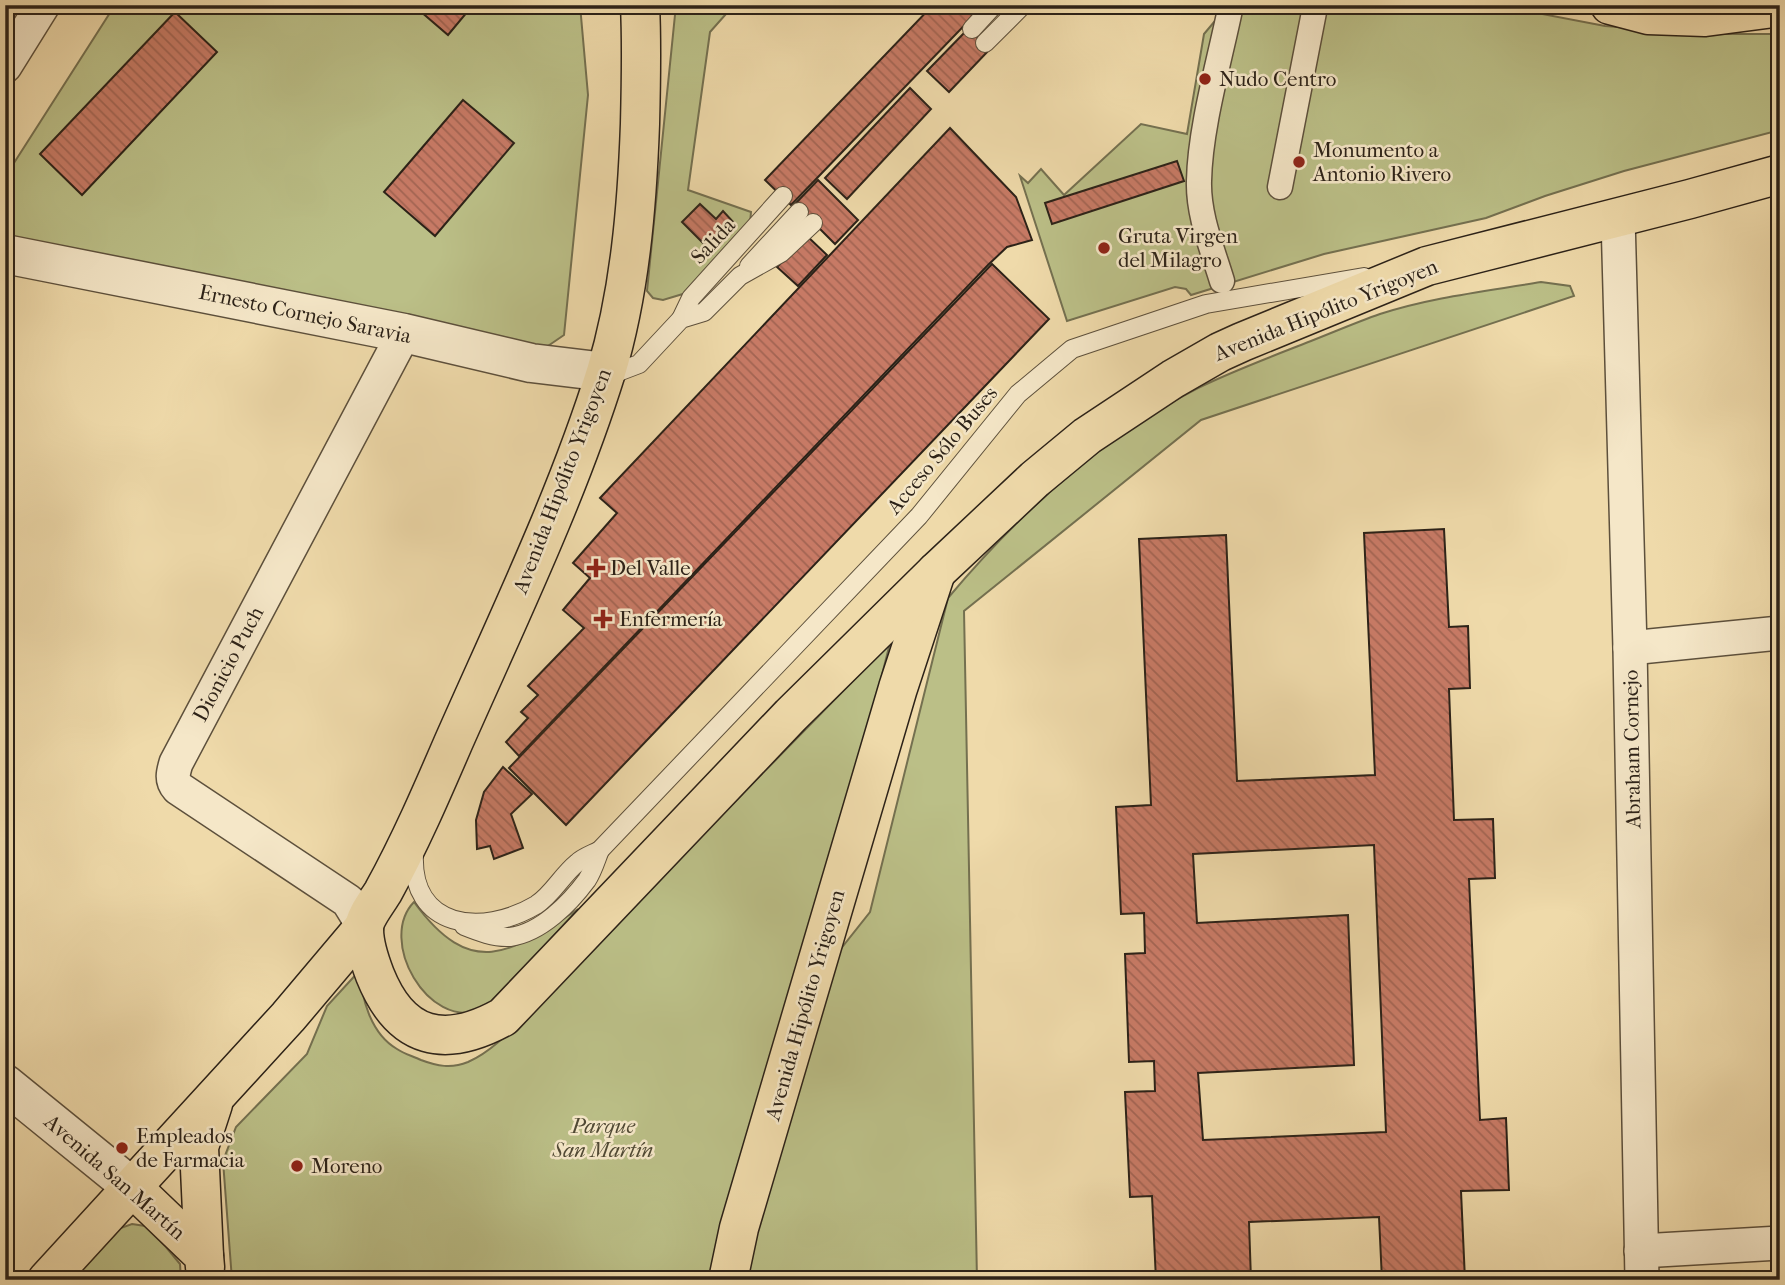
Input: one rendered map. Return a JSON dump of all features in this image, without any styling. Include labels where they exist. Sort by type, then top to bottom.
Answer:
[{"type":"main road","name":"Avenida Hipólito Yrigoyen","points":[[47,1280],[288,1017],[364,927],[421,818],[549,523],[606,372],[630,257],[638,183],[642,43],[640,5]]},
{"type":"main road","points":[[1610,5],[1648,15],[1705,17],[1780,7]]},
{"type":"main road","name":"Avenida Hipólito Yrigoyen","points":[[364,927],[372,967],[383,993],[411,1027],[437,1035],[462,1035],[482,1029],[503,1017],[791,715],[936,572],[1035,479],[1087,436],[1231,346],[1427,266],[1780,174]]},
{"type":"main road","name":"Avenida Hipólito Yrigoyen","points":[[728,1280],[739,1228],[894,701],[936,572]]},
{"type":"main road","points":[[205,1268],[199,1147],[217,1095]]},
{"type":"main road","name":"Avenida San Martín","points":[[133,1188],[205,1268]]},
{"type":"street","points":[[5,66],[43,5]]},
{"type":"street","points":[[1222,281],[1202,215],[1199,181],[1203,138],[1231,5]]},
{"type":"street","points":[[1280,187],[1315,6]]},
{"type":"street","name":"Abraham Cornejo","points":[[1618,218],[1630,648],[1642,1265]]},
{"type":"street","name":"Ernesto Cornejo Saravia","points":[[5,254],[404,334],[531,363],[606,372]]},
{"type":"street","name":"Dionicio Puch","points":[[364,927],[348,901],[178,788],[173,783],[173,773],[404,334]]},
{"type":"street","points":[[1630,648],[1780,633]]},
{"type":"street","name":"Avenida San Martín","points":[[5,1084],[133,1188]]},
{"type":"street","points":[[1642,1265],[1780,1243]]},
{"type":"lane","points":[[972,29],[994,5]]},
{"type":"lane","points":[[985,43],[1023,5]]},
{"type":"lane","name":"Salida","points":[[606,372],[618,372],[639,364],[681,319],[691,298],[783,196]]},
{"type":"lane","name":"Salida","points":[[681,319],[704,312],[799,212]]},
{"type":"lane","name":"Salida","points":[[740,276],[781,253],[813,223]]},
{"type":"lane","name":"Acceso Sólo Buses","points":[[421,818],[414,849],[413,869],[421,895],[437,913],[451,920],[467,923],[515,916],[539,904],[578,861],[600,850],[919,516],[1018,394],[1072,349],[1206,304],[1427,266]]},
{"type":"green space","points":[[115,5],[580,5],[588,95],[564,335],[542,350],[5,239],[5,177]]},
{"type":"green space","points":[[676,5],[734,5],[710,32],[688,190],[751,212],[750,223],[686,293],[663,300],[653,298],[647,291]]},
{"type":"green space","points":[[1222,5],[1496,5],[1605,26],[1709,34],[1780,34],[1780,130],[1624,171],[1486,218],[1324,254],[1191,295],[1186,289],[1175,287],[1067,321],[1020,176],[1028,183],[1041,169],[1064,195],[1141,124],[1187,134],[1204,34],[1220,15]]},
{"type":"green space","points":[[1541,282],[1570,286],[1574,296],[1201,420],[964,611],[977,1280],[743,1280],[832,960],[870,912],[948,598],[1003,537],[1063,480],[1128,430],[1198,388],[1380,314],[1440,299]]},
{"type":"green space","name":"Parque San Martín","points":[[890,643],[861,758],[710,1280],[232,1280],[223,1161],[236,1127],[307,1054],[327,1006],[361,969],[369,1014],[380,1034],[400,1051],[427,1062],[450,1066],[479,1057],[515,1026]]},
{"type":"green space","points":[[414,902],[435,927],[454,942],[473,950],[492,952],[532,938],[578,909],[491,1003],[481,1010],[461,1013],[443,1007],[427,995],[414,978],[405,958],[401,938],[404,918]]},
{"type":"green space","points":[[132,1224],[145,1226],[166,1247],[180,1264],[181,1280],[70,1280],[115,1230]]},
{"type":"building","points":[[413,5],[473,5],[448,35]]},
{"type":"building","points":[[933,5],[984,5],[791,205],[765,180]]},
{"type":"building","points":[[175,12],[217,52],[82,195],[40,154]]},
{"type":"building","points":[[968,29],[990,49],[949,92],[927,71]]},
{"type":"building","points":[[910,88],[931,109],[847,199],[825,178]]},
{"type":"building","points":[[463,100],[514,143],[435,236],[384,192]]},
{"type":"building","points":[[950,128],[1016,197],[1032,240],[1007,247],[988,265],[519,756],[506,742],[528,718],[521,712],[538,695],[528,686],[584,628],[563,610],[590,578],[573,563],[617,513],[600,498]]},
{"type":"building","points":[[1177,161],[1184,181],[1052,224],[1045,203]]},
{"type":"building","points":[[818,180],[858,220],[835,244],[795,204]]},
{"type":"building","points":[[700,204],[716,219],[723,211],[735,224],[710,250],[682,222]]},
{"type":"building","points":[[807,236],[827,255],[798,286],[777,267]]},
{"type":"building","points":[[992,264],[1049,319],[566,825],[509,768]]},
{"type":"building","points":[[1444,529],[1449,627],[1468,626],[1470,688],[1449,689],[1454,820],[1493,819],[1495,878],[1469,879],[1480,1120],[1506,1118],[1509,1190],[1461,1191],[1465,1280],[1382,1280],[1379,1217],[1249,1222],[1251,1280],[1156,1280],[1152,1196],[1130,1197],[1125,1092],[1155,1091],[1154,1061],[1129,1062],[1125,954],[1145,953],[1144,913],[1121,914],[1116,807],[1151,805],[1139,539],[1226,535],[1237,781],[1375,775],[1364,533]],"holes":[[[1374,845],[1386,1132],[1203,1140],[1198,1073],[1354,1065],[1348,915],[1197,923],[1193,854]]]},
{"type":"building","points":[[503,767],[532,794],[511,814],[523,848],[494,859],[490,846],[477,849],[476,820],[484,792]]},
{"type":"place","name":"Nudo Centro","points":[[1205,79]]},
{"type":"place","name":"Monumento a Antonio Rivero","points":[[1299,162]]},
{"type":"place","name":"Gruta Virgen del Milagro","points":[[1104,248]]},
{"type":"place","name":"Del Valle","points":[[596,568]]},
{"type":"place","name":"Enfermería","points":[[603,619]]},
{"type":"place","name":"Empleados de Farmacia","points":[[122,1148]]},
{"type":"place","name":"Moreno","points":[[297,1166]]}]
